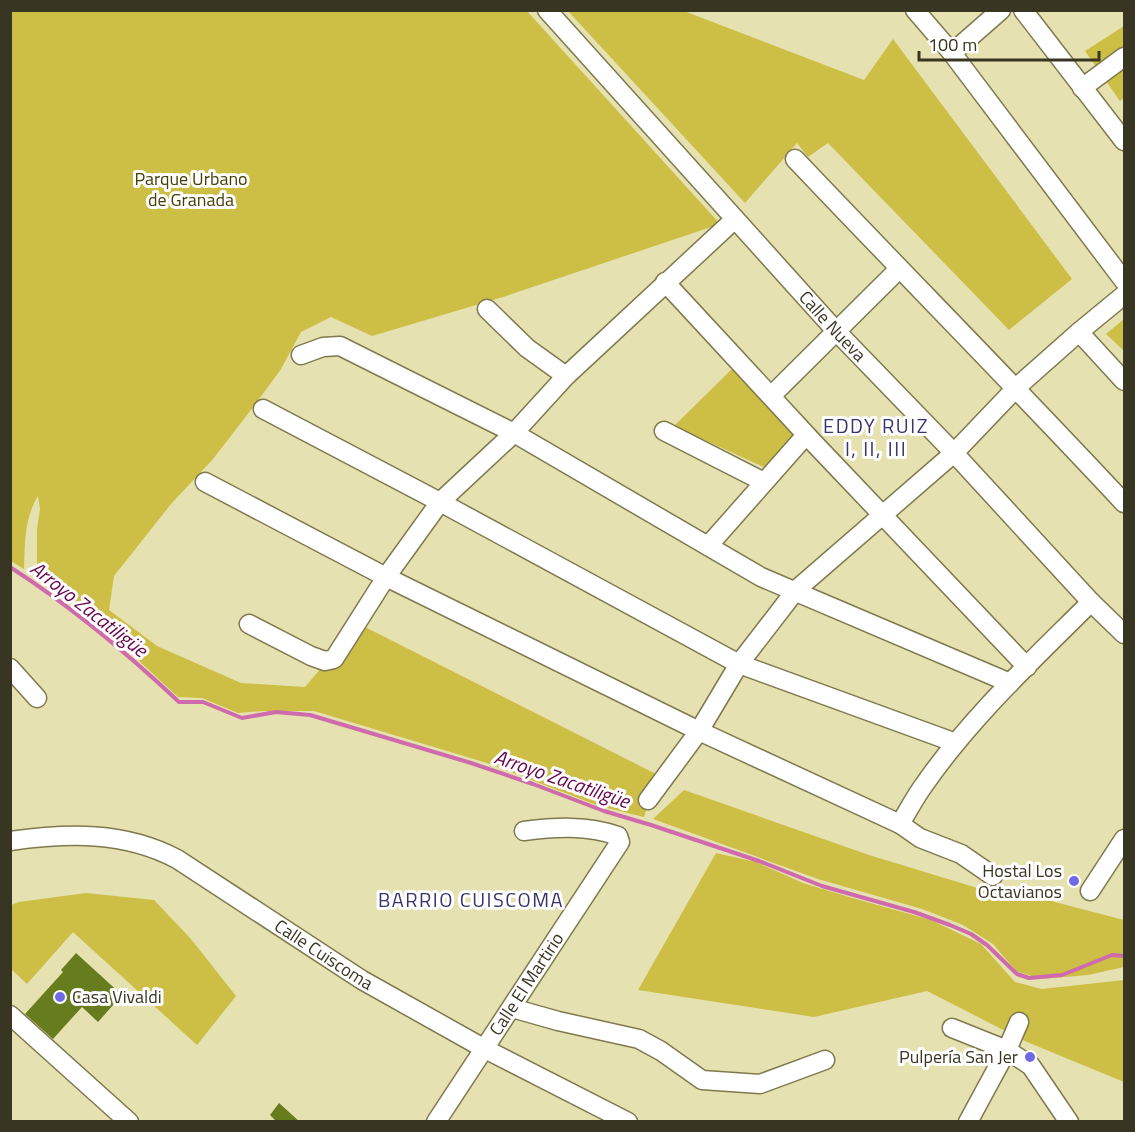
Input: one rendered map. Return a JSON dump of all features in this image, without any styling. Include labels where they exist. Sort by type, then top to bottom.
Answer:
[{"type":"street","name":"Calle Nueva","points":[[547,10],[836,331],[954,453],[1091,602],[1123,631]]},
{"type":"street","points":[[915,10],[952,53],[1125,281]]},
{"type":"street","points":[[952,53],[1001,10]]},
{"type":"street","points":[[1023,10],[1125,141]]},
{"type":"street","points":[[1082,88],[1125,57]]},
{"type":"street","points":[[795,159],[899,269],[1017,387],[1125,503]]},
{"type":"street","points":[[249,624],[311,656],[326,661],[334,658],[386,577],[440,502],[514,433],[566,376],[735,219]]},
{"type":"street","points":[[771,396],[899,269]]},
{"type":"street","points":[[665,282],[806,435],[1027,667]]},
{"type":"street","points":[[648,800],[699,731],[739,664],[796,590],[954,453],[1017,387],[1125,295]]},
{"type":"street","points":[[487,309],[527,348],[566,376]]},
{"type":"street","points":[[1079,332],[1125,381]]},
{"type":"street","points":[[301,355],[323,347],[340,346],[514,433],[761,577],[1010,683]]},
{"type":"street","points":[[263,409],[739,664],[956,743]]},
{"type":"street","points":[[664,430],[764,482]]},
{"type":"street","points":[[708,546],[806,435]]},
{"type":"street","points":[[206,482],[386,577],[699,731],[900,824],[920,838],[961,854],[993,876]]},
{"type":"street","points":[[900,824],[924,785],[956,743],[1010,683],[1091,602]]},
{"type":"street","points":[[10,668],[37,698]]},
{"type":"street","name":"Calle El Martirio","points":[[436,1122],[620,842],[618,836],[605,831],[558,827],[524,831]]},
{"type":"street","name":"Calle Cuiscoma","points":[[10,841],[84,834],[121,838],[156,848],[177,859],[362,980],[485,1049],[628,1122]]},
{"type":"street","points":[[1090,891],[1125,839]]},
{"type":"street","points":[[512,1008],[639,1039],[661,1051],[702,1080],[760,1084],[825,1060]]},
{"type":"street","points":[[10,1015],[129,1122]]},
{"type":"street","points":[[968,1122],[1007,1050],[1019,1022]]},
{"type":"street","points":[[952,1028],[1007,1050],[1030,1066],[1069,1122]]},
{"type":"green space","name":"Parque Urbano de Granada","points":[[11,11],[527,11],[720,224],[503,297],[372,336],[331,317],[301,332],[281,369],[254,406],[213,459],[171,504],[114,576],[109,610],[157,646],[241,683],[305,687],[359,624],[658,775],[644,817],[599,806],[487,763],[314,711],[238,713],[202,698],[178,697],[108,632],[110,614],[107,629],[37,580],[37,529],[40,509],[38,496],[28,522],[24,569],[11,561]]},
{"type":"green space","points":[[568,11],[684,11],[864,80],[893,39],[1072,279],[1009,330],[828,143],[808,157],[797,143],[745,203]]},
{"type":"green space","points":[[1124,26],[1124,98],[1120,101],[1085,51]]},
{"type":"green space","points":[[1124,319],[1124,351],[1106,334]]},
{"type":"green space","points":[[735,366],[798,434],[768,469],[674,426]]},
{"type":"green space","points":[[684,790],[869,855],[984,890],[1024,894],[1124,920],[1124,967],[1088,975],[1041,979],[1016,971],[993,944],[963,925],[922,909],[818,879],[653,819]]},
{"type":"green space","points":[[716,853],[756,862],[803,883],[931,920],[981,944],[1015,982],[1042,989],[1124,980],[1124,1082],[1027,1042],[927,991],[814,1017],[638,990]]},
{"type":"green space","points":[[86,893],[154,900],[191,939],[236,996],[197,1045],[73,932],[27,984],[11,969],[11,905]]},
{"type":"building","name":"Casa Vivaldi","points":[[76,953],[122,995],[98,1022],[82,1007],[53,1039],[25,1014],[63,972],[61,970]]},
{"type":"building","points":[[279,1103],[300,1122],[277,1122],[270,1115]]},
{"type":"waterway","name":"Arroyo Zacatiligüe","points":[[10,567],[98,631],[179,702],[203,702],[242,718],[276,712],[310,715],[471,763],[604,811],[759,861],[822,886],[914,912],[950,925],[971,934],[987,945],[1017,974],[1029,978],[1062,975],[1112,955],[1124,956]]},
{"type":"place","name":"Hostal Los Octavianos","points":[[1074,881]]},
{"type":"place","name":"Casa Vivaldi","points":[[60,997]]},
{"type":"place","name":"Pulpería San Jer","points":[[1030,1057]]},
{"type":"district","name":"EDDY RUIZ I, II, III","points":[[876,438]]},
{"type":"district","name":"BARRIO CUISCOMA","points":[[471,900]]}]
